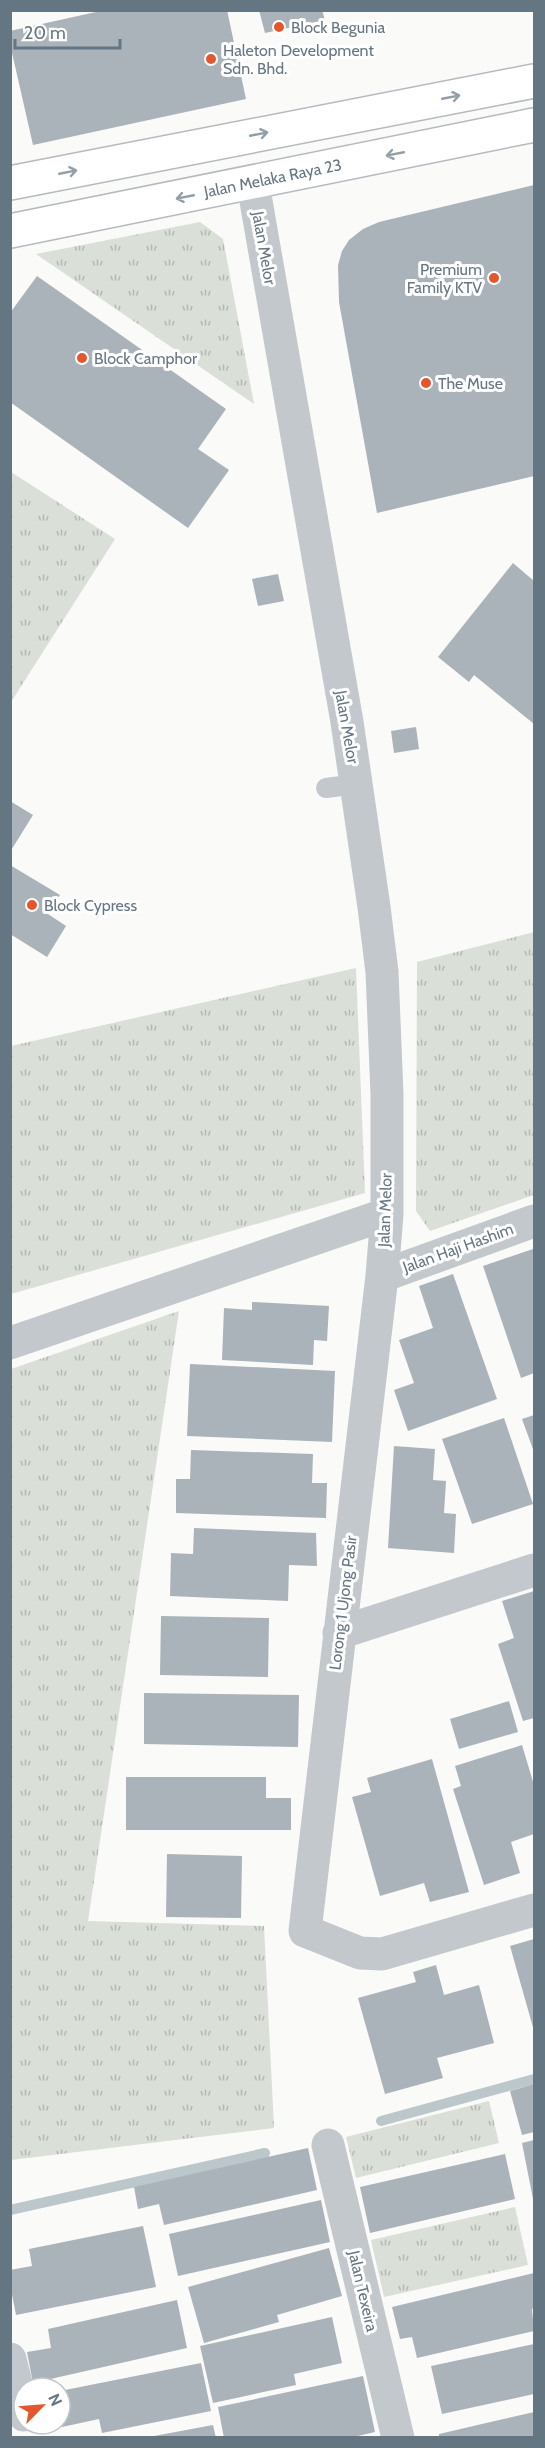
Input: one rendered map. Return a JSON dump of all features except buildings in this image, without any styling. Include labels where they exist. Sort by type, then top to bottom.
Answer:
[{"type":"main road","points":[[10,183],[534,81]]},
{"type":"main road","name":"Jalan Melaka Raya 23","points":[[10,231],[252,184],[534,125]]},
{"type":"street","name":"Jalan Melor","points":[[252,184],[342,786],[382,972],[387,1094],[387,1214],[382,1276]]},
{"type":"street","points":[[10,1343],[387,1214]]},
{"type":"street","name":"Jalan Haji Hashim","points":[[382,1276],[534,1221]]},
{"type":"street","name":"Lorong 1 Ujong Pasir","points":[[382,1276],[305,1930],[360,1953],[382,1954],[534,1910]]},
{"type":"street","points":[[339,1633],[534,1570]]},
{"type":"street","name":"Jalan Texeira","points":[[328,2145],[398,2438]]},
{"type":"street","points":[[10,2359],[14,2376]]},
{"type":"green space","points":[[200,222],[223,239],[254,404],[36,254]]},
{"type":"green space","points":[[11,472],[115,539],[11,702]]},
{"type":"green space","points":[[534,932],[534,1195],[430,1231],[416,1211],[417,962]]},
{"type":"green space","points":[[356,968],[365,1193],[11,1294],[11,1046]]},
{"type":"green space","points":[[179,1311],[88,1921],[264,1926],[274,2128],[11,2160],[11,1369]]},
{"type":"green space","points":[[489,2101],[499,2143],[356,2178],[346,2137]]},
{"type":"green space","points":[[515,2207],[528,2265],[384,2297],[371,2240]]},
{"type":"waterway","points":[[381,2121],[534,2079]]},
{"type":"waterway","points":[[10,2210],[265,2153]]},
{"type":"place","name":"Block Begunia","points":[[279,27]]},
{"type":"place","name":"Haleton Development Sdn. Bhd.","points":[[211,59]]},
{"type":"place","name":"Premium Family KTV","points":[[494,278]]},
{"type":"place","name":"Block Camphor","points":[[82,358]]},
{"type":"place","name":"The Muse","points":[[426,383]]},
{"type":"place","name":"Block Cypress","points":[[32,905]]}]
